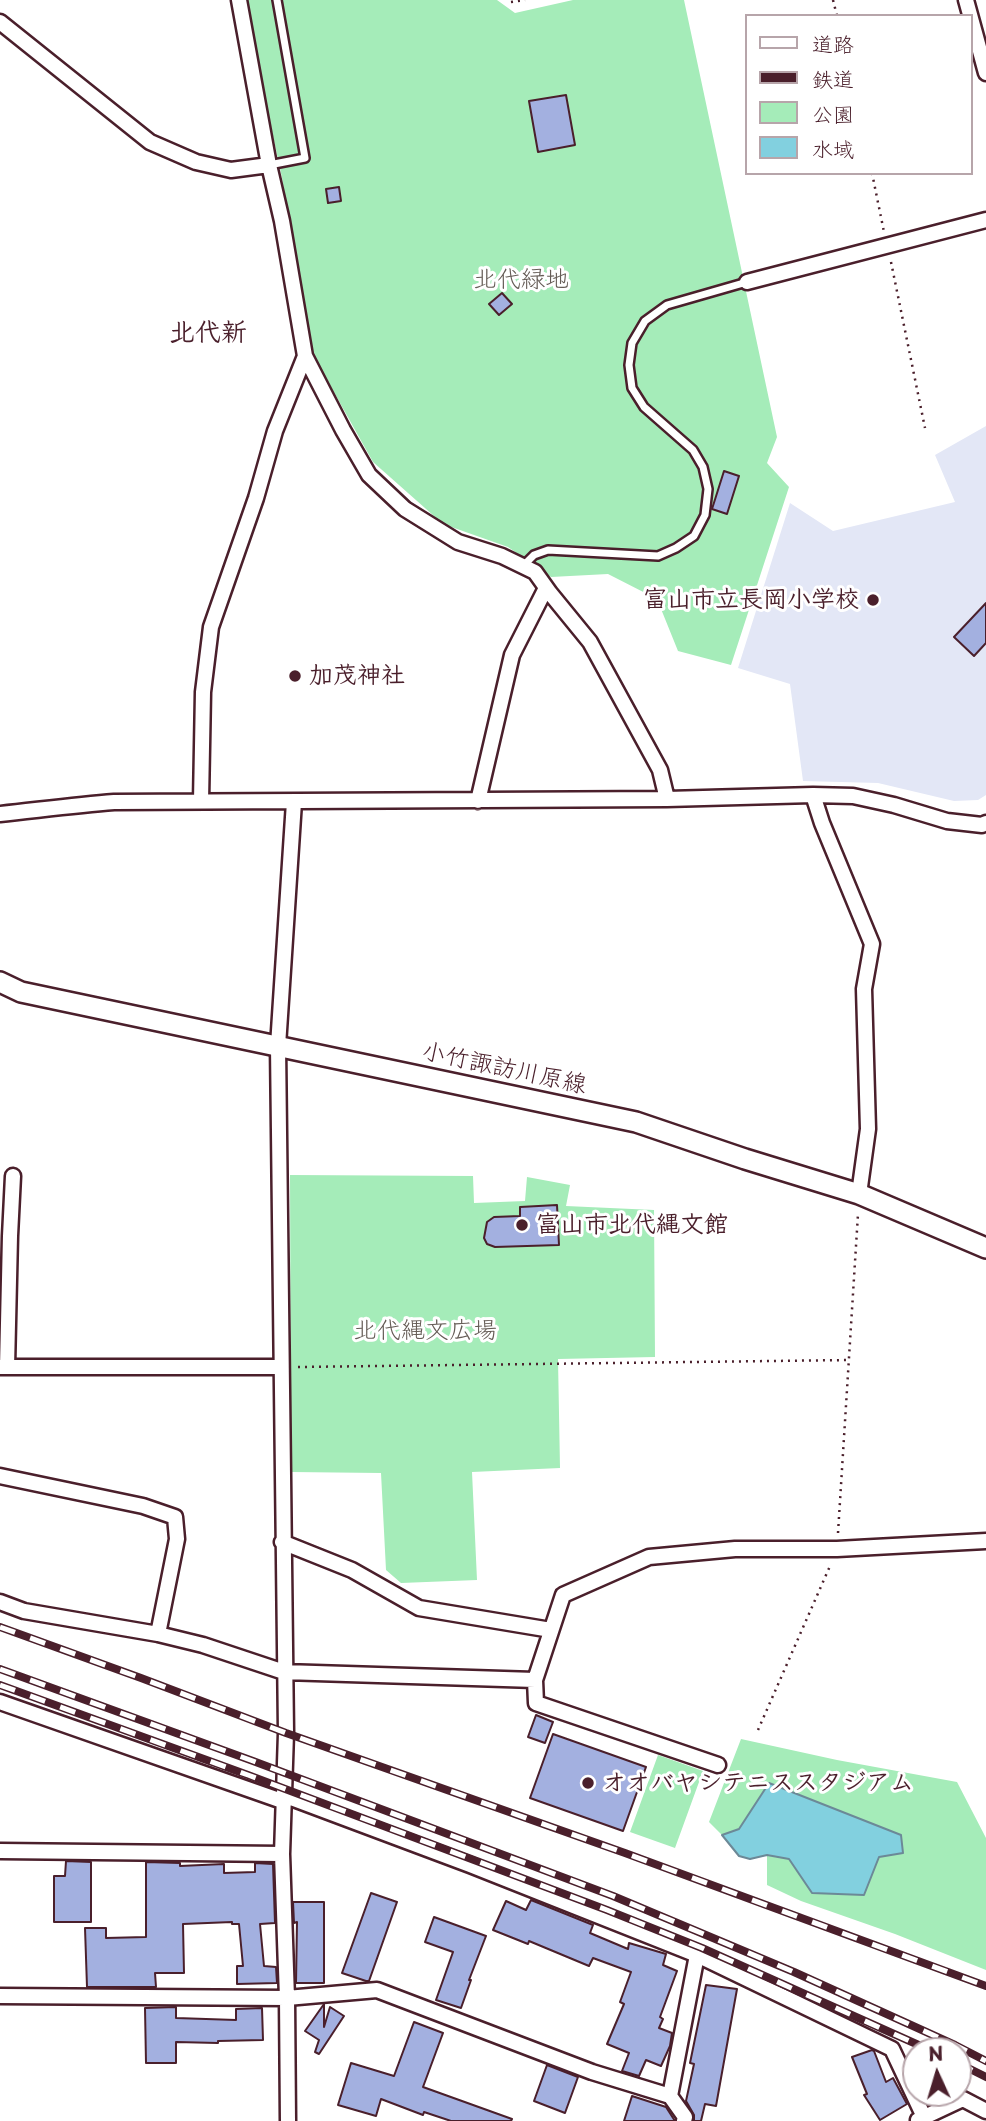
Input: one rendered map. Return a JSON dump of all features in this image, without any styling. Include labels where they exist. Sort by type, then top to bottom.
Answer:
[{"type":"main road","name":"小竹諏訪川原線","points":[[0,982],[22,992],[636,1122],[859,1194],[986,1248]]},
{"type":"street","points":[[239,0],[305,356],[343,430],[369,475],[405,509],[458,542],[502,556],[535,572],[590,642],[660,770],[667,799]]},
{"type":"street","points":[[0,22],[150,142],[196,162],[231,170],[269,164]]},
{"type":"street","points":[[972,22],[986,73]]},
{"type":"street","points":[[747,282],[986,220]]},
{"type":"street","points":[[201,801],[203,692],[211,627],[256,498],[275,431],[305,356]]},
{"type":"street","points":[[478,801],[512,655],[546,587]]},
{"type":"street","points":[[0,814],[114,802],[478,801],[813,795],[853,796],[947,821],[986,824]]},
{"type":"street","points":[[813,795],[872,944],[864,989],[868,1129],[859,1194]]},
{"type":"street","points":[[292,2120],[282,1854],[286,1743],[278,1046],[294,802]]},
{"type":"street","points":[[13,1175],[5,1236],[4,1367],[280,1367]]},
{"type":"street","points":[[0,1476],[143,1506],[175,1517],[177,1539],[158,1634]]},
{"type":"street","points":[[718,1765],[536,1703],[535,1680],[563,1595],[649,1558],[735,1549],[837,1549],[986,1541]]},
{"type":"street","points":[[282,1542],[352,1570],[419,1608],[551,1630]]},
{"type":"street","points":[[0,1602],[24,1611],[158,1634],[284,1671],[535,1680]]},
{"type":"street","points":[[0,1702],[470,1865],[697,1955],[892,2049],[921,2119],[963,2099],[986,2111]]},
{"type":"street","points":[[0,1851],[282,1854]]},
{"type":"street","points":[[670,2096],[697,1955]]},
{"type":"street","points":[[0,1996],[287,1998],[377,1990],[592,2072],[670,2096],[685,2117],[684,2121]]},
{"type":"lane","points":[[269,164],[305,158],[277,0]]},
{"type":"lane","points":[[523,566],[534,555],[548,550],[658,556],[694,536],[705,515],[708,489],[703,467],[693,450],[644,407],[632,388],[629,365],[632,343],[645,321],[667,305],[747,282]]},
{"type":"path","points":[[511,2],[524,0]]},
{"type":"path","points":[[872,175],[925,428]]},
{"type":"path","points":[[758,1731],[837,1549],[859,1194]]},
{"type":"path","points":[[280,1367],[850,1360]]},
{"type":"shaded area","name":"富山市立長岡小学校","points":[[986,426],[986,795],[978,800],[954,801],[878,783],[803,781],[790,684],[738,668],[790,503],[833,531],[955,502],[935,455]]},
{"type":"green space","name":"北代緑地","points":[[244,0],[497,0],[515,13],[573,0],[684,0],[777,437],[767,463],[789,487],[731,665],[678,651],[657,599],[608,574],[551,577],[508,547],[443,524],[373,462],[312,353],[282,178]]},
{"type":"green space","name":"北代縄文広場","points":[[290,1175],[473,1176],[474,1203],[525,1201],[527,1177],[570,1185],[566,1206],[654,1210],[655,1357],[558,1359],[560,1468],[472,1472],[477,1580],[401,1583],[386,1570],[381,1473],[291,1472]]},
{"type":"green space","points":[[741,1739],[957,1782],[986,1838],[986,1970],[801,1901],[767,1885],[767,1855],[789,1859],[812,1893],[837,1811],[769,1783],[739,1829],[722,1835],[709,1822]]},
{"type":"green space","points":[[658,1755],[703,1771],[675,1848],[630,1832]]},
{"type":"water","points":[[769,1783],[901,1835],[903,1853],[879,1857],[864,1895],[812,1893],[789,1859],[767,1855],[750,1859],[739,1856],[722,1835],[739,1829]]},
{"type":"building","points":[[566,95],[575,145],[538,152],[529,101]]},
{"type":"building","points":[[339,187],[341,201],[328,203],[326,189]]},
{"type":"building","points":[[502,293],[512,304],[499,315],[489,304]]},
{"type":"building","points":[[724,471],[739,476],[727,514],[712,509]]},
{"type":"building","points":[[986,603],[986,643],[974,656],[954,637]]},
{"type":"building","name":"富山市北代縄文館","points":[[557,1205],[559,1245],[495,1247],[487,1244],[484,1238],[487,1222],[494,1217],[520,1216],[520,1207]]},
{"type":"building","points":[[536,1715],[553,1722],[545,1743],[528,1737]]},
{"type":"building","name":"オオバヤシテニススタジアム","points":[[553,1734],[646,1767],[623,1831],[530,1798]]},
{"type":"building","points":[[66,1861],[91,1862],[91,1922],[54,1922],[54,1876],[65,1876]]},
{"type":"building","points":[[146,1862],[180,1863],[180,1866],[224,1864],[224,1873],[255,1872],[255,1863],[273,1864],[275,1923],[260,1924],[264,1966],[276,1967],[277,1983],[237,1984],[237,1966],[243,1966],[239,1924],[232,1922],[183,1924],[184,1973],[155,1973],[156,1987],[87,1987],[85,1928],[106,1928],[106,1938],[146,1937]]},
{"type":"building","points":[[371,1893],[397,1902],[369,1981],[366,1981],[342,1973]]},
{"type":"building","points":[[531,1900],[593,1925],[590,1933],[628,1949],[629,1943],[666,1954],[663,1965],[677,1971],[660,2017],[663,2019],[659,2028],[672,2033],[670,2046],[661,2066],[646,2060],[639,2076],[622,2071],[629,2053],[607,2044],[624,2004],[620,2002],[631,1972],[593,1958],[589,1966],[529,1941],[528,1944],[493,1930],[506,1901],[526,1910]]},
{"type":"building","points":[[293,1902],[324,1902],[324,1983],[296,1983],[297,1922],[294,1923]]},
{"type":"building","points":[[434,1917],[486,1936],[461,2008],[436,2000],[453,1952],[425,1942]]},
{"type":"building","points":[[706,1985],[737,1989],[716,2106],[705,2104],[701,2121],[694,2121],[694,2115],[686,2101],[694,2064],[690,2063]]},
{"type":"building","points":[[324,2004],[324,2027],[330,2007],[344,2016],[319,2054],[315,2052],[319,2040],[305,2031]]},
{"type":"building","points":[[176,2007],[176,2018],[236,2020],[236,2009],[262,2008],[263,2040],[176,2042],[176,2063],[146,2063],[145,2008]]},
{"type":"building","points":[[414,2022],[443,2033],[423,2087],[512,2119],[511,2121],[451,2121],[424,2112],[423,2115],[381,2099],[376,2116],[338,2105],[351,2063],[394,2076]]},
{"type":"building","points":[[874,2051],[886,2082],[893,2078],[902,2095],[902,2107],[880,2120],[864,2095],[867,2094],[852,2057]]},
{"type":"building","points":[[547,2065],[578,2077],[565,2113],[534,2101]]},
{"type":"building","points":[[632,2096],[666,2107],[675,2121],[624,2121]]},
{"type":"railway","points":[[0,1627],[986,1986]]},
{"type":"railway","points":[[0,1669],[613,1896],[794,1972],[986,2061]]},
{"type":"railway","points":[[0,1685],[607,1910],[702,1948],[902,2038]]},
{"type":"railway","points":[[972,2070],[986,2077]]},
{"type":"place","name":"富山市立長岡小学校","points":[[873,600]]},
{"type":"place","name":"加茂神社","points":[[295,676]]},
{"type":"place","name":"富山市北代縄文館","points":[[522,1225]]},
{"type":"place","name":"オオバヤシテニススタジアム","points":[[588,1783]]},
{"type":"district","name":"北代新","points":[[208,334]]}]
